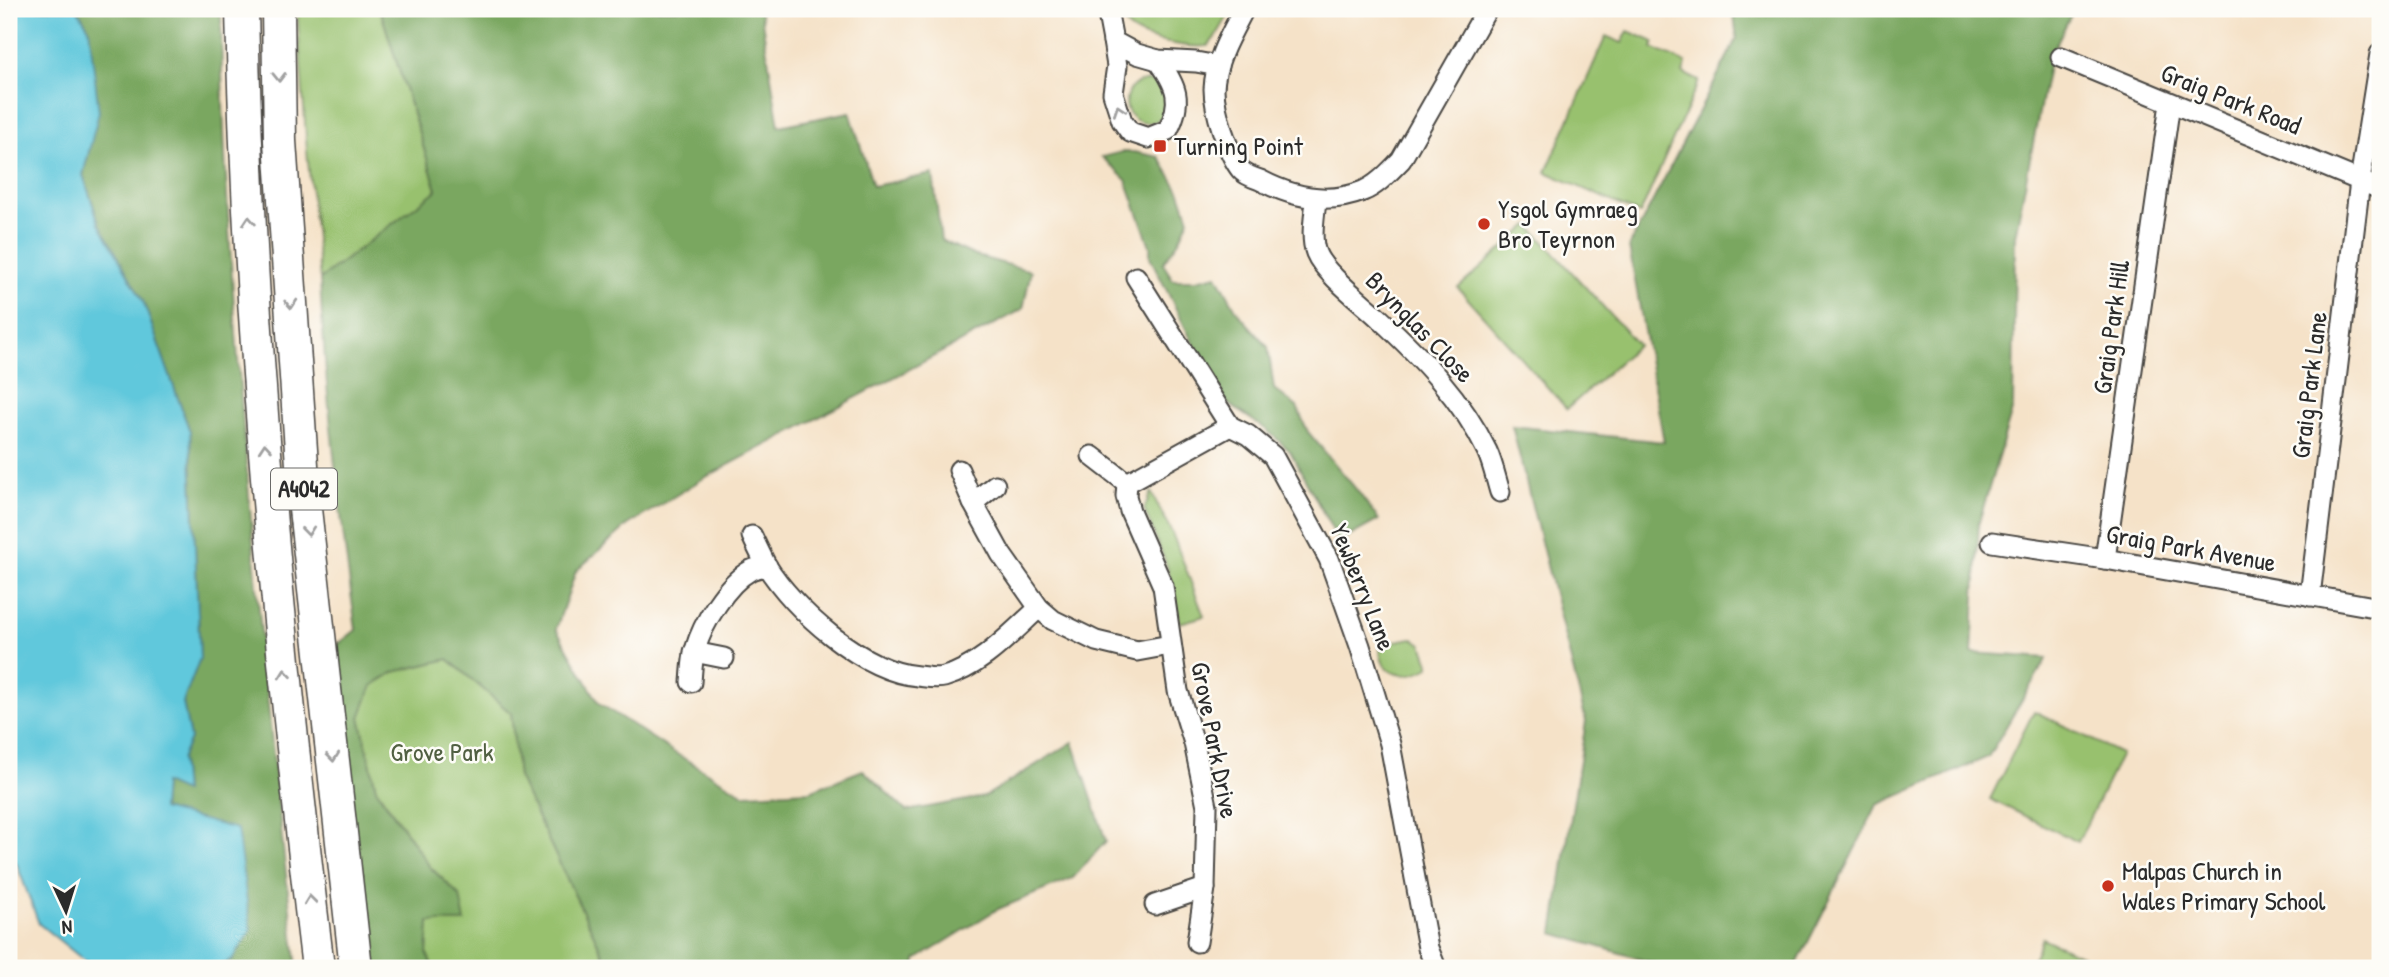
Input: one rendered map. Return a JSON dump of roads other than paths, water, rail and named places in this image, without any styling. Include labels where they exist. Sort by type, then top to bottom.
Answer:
[{"type":"highway","name":"A4042","points":[[242,9],[244,147],[264,436],[290,730],[318,968]]},
{"type":"highway","name":"A4042","points":[[278,9],[280,141],[305,509],[356,968]]},
{"type":"street","points":[[1107,9],[1117,66],[1113,93],[1122,121],[1130,132],[1148,138],[1168,130],[1177,112],[1170,76],[1158,61]]},
{"type":"street","points":[[1244,9],[1223,51],[1214,86],[1215,106],[1226,140],[1242,171],[1278,190],[1316,199],[1339,197],[1364,190],[1384,177],[1401,160],[1487,9]]},
{"type":"street","points":[[1114,41],[1136,54],[1158,61],[1196,62],[1219,66]]},
{"type":"street","name":"Graig Park Lane","points":[[2310,596],[2360,181],[2380,54]]},
{"type":"street","name":"Graig Park Road","points":[[2061,57],[2380,189]]},
{"type":"street","name":"Graig Park Hill","points":[[2105,559],[2170,103]]},
{"type":"street","name":"Brynglas Close","points":[[1316,199],[1316,253],[1340,281],[1443,382],[1488,453],[1500,492]]},
{"type":"street","name":"Yewberry Lane","points":[[1136,277],[1230,426],[1248,435],[1273,456],[1329,559],[1360,646],[1390,744],[1428,948],[1436,968]]},
{"type":"street","points":[[1092,456],[1127,483],[1230,426]]},
{"type":"street","name":"Grove Park Drive","points":[[959,470],[1000,554],[1039,608],[1053,620],[1096,641],[1137,651],[1170,645]]},
{"type":"street","name":"Grove Park Drive","points":[[1127,483],[1126,496],[1130,511],[1163,586],[1178,691],[1194,743],[1207,806],[1205,888],[1197,942]]},
{"type":"street","points":[[973,503],[995,485]]},
{"type":"street","points":[[752,536],[767,566],[805,612],[838,641],[871,663],[906,675],[942,678],[964,668],[992,649],[1039,608]]},
{"type":"street","name":"Graig Park Avenue","points":[[1992,542],[2105,559],[2380,608]]},
{"type":"street","points":[[691,682],[694,652],[717,605],[736,583],[752,570],[767,566]]},
{"type":"street","points":[[694,652],[724,658]]},
{"type":"street","points":[[1155,905],[1205,888]]},
{"type":"water","points":[[9,9],[77,9],[89,28],[99,112],[83,175],[99,223],[143,301],[190,432],[200,658],[183,702],[190,739],[181,759],[184,792],[164,783],[162,809],[237,829],[251,930],[232,960],[215,968],[90,965],[39,924],[16,862],[9,866]]},
{"type":"place","name":"Turning Point","points":[[1160,146]]},
{"type":"place","name":"Ysgol Gymraeg Bro Teyrnon","points":[[1484,224]]},
{"type":"place","name":"Malpas Church in Wales Primary School","points":[[2108,886]]},
{"type":"park label","name":"Grove Park","points":[[442,752]]}]
